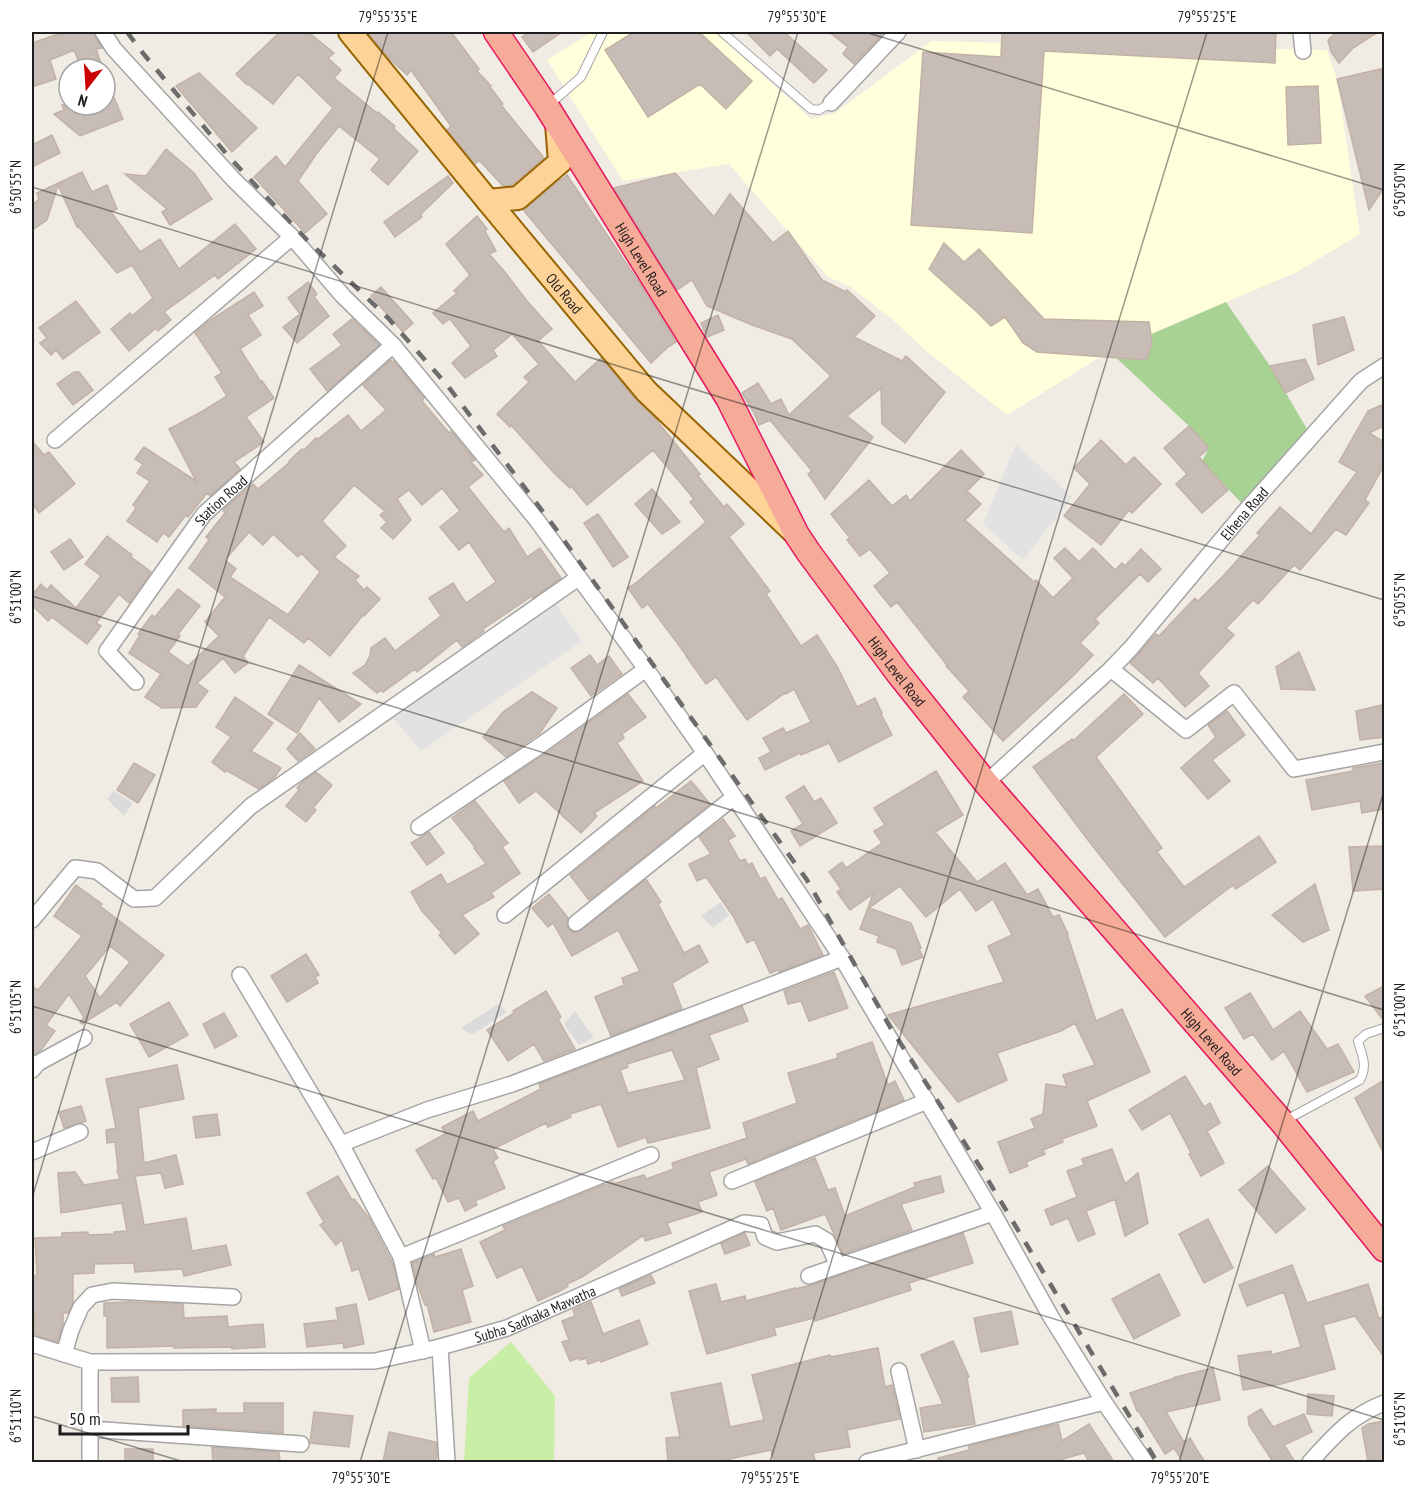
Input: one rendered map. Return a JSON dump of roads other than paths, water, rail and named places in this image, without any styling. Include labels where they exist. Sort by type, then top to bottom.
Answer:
[{"type":"highway","name":"High Level Road","points":[[496,32],[552,116],[728,398],[797,535],[898,673],[986,783],[1282,1122],[1384,1249]]},
{"type":"main road","name":"Old Road","points":[[350,32],[646,391],[797,535]]},
{"type":"main road","points":[[488,201],[518,198],[560,162],[552,116]]},
{"type":"street","points":[[103,32],[114,49],[218,163],[292,237],[343,296],[393,345],[536,519],[646,669],[842,958],[993,1213],[1051,1317],[1145,1462]]},
{"type":"street","points":[[831,103],[898,32]]},
{"type":"street","points":[[1302,32],[1303,51]]},
{"type":"street","points":[[55,440],[292,237]]},
{"type":"street","name":"Station Road","points":[[136,682],[107,651],[204,514],[393,345]]},
{"type":"street","name":"Elhena Road","points":[[986,783],[1111,669],[1247,508],[1361,381],[1384,366]]},
{"type":"street","points":[[32,920],[75,868],[97,871],[134,899],[155,898],[251,806],[578,578]]},
{"type":"street","points":[[419,827],[541,745],[646,669]]},
{"type":"street","points":[[1111,669],[1186,730],[1234,693],[1294,769],[1384,752]]},
{"type":"street","points":[[505,915],[705,753]]},
{"type":"street","points":[[576,922],[734,797]]},
{"type":"street","points":[[341,1144],[427,1110],[512,1084],[842,958]]},
{"type":"street","points":[[240,975],[341,1144],[401,1257],[423,1351]]},
{"type":"street","points":[[32,1070],[38,1063],[84,1038]]},
{"type":"street","points":[[732,1181],[927,1101]]},
{"type":"street","points":[[32,1152],[80,1132]]},
{"type":"street","points":[[401,1257],[651,1155]]},
{"type":"street","points":[[809,1276],[993,1213]]},
{"type":"street","name":"Subha Sadhaka Mawatha","points":[[32,1344],[90,1362],[375,1361],[440,1347],[507,1328],[744,1223],[761,1225],[765,1237],[777,1242],[815,1234],[827,1241],[838,1266]]},
{"type":"street","points":[[64,1354],[81,1308],[92,1295],[112,1291],[233,1297]]},
{"type":"street","points":[[440,1347],[447,1462]]},
{"type":"street","points":[[90,1362],[90,1462]]},
{"type":"street","points":[[899,1371],[916,1450]]},
{"type":"street","points":[[867,1462],[1104,1402]]},
{"type":"street","points":[[1310,1462],[1342,1427],[1368,1409],[1384,1403]]},
{"type":"street","points":[[90,1429],[301,1444]]},
{"type":"lane","points":[[552,116],[580,77],[603,32]]},
{"type":"lane","points":[[722,32],[811,109],[819,110],[831,103]]},
{"type":"lane","points":[[1282,1122],[1360,1080],[1365,1071],[1358,1041],[1366,1034],[1384,1028]]},
{"type":"railway","points":[[127,32],[229,157],[307,240],[389,319],[447,385],[556,529],[807,880],[890,1027],[982,1170],[1157,1462]]}]
